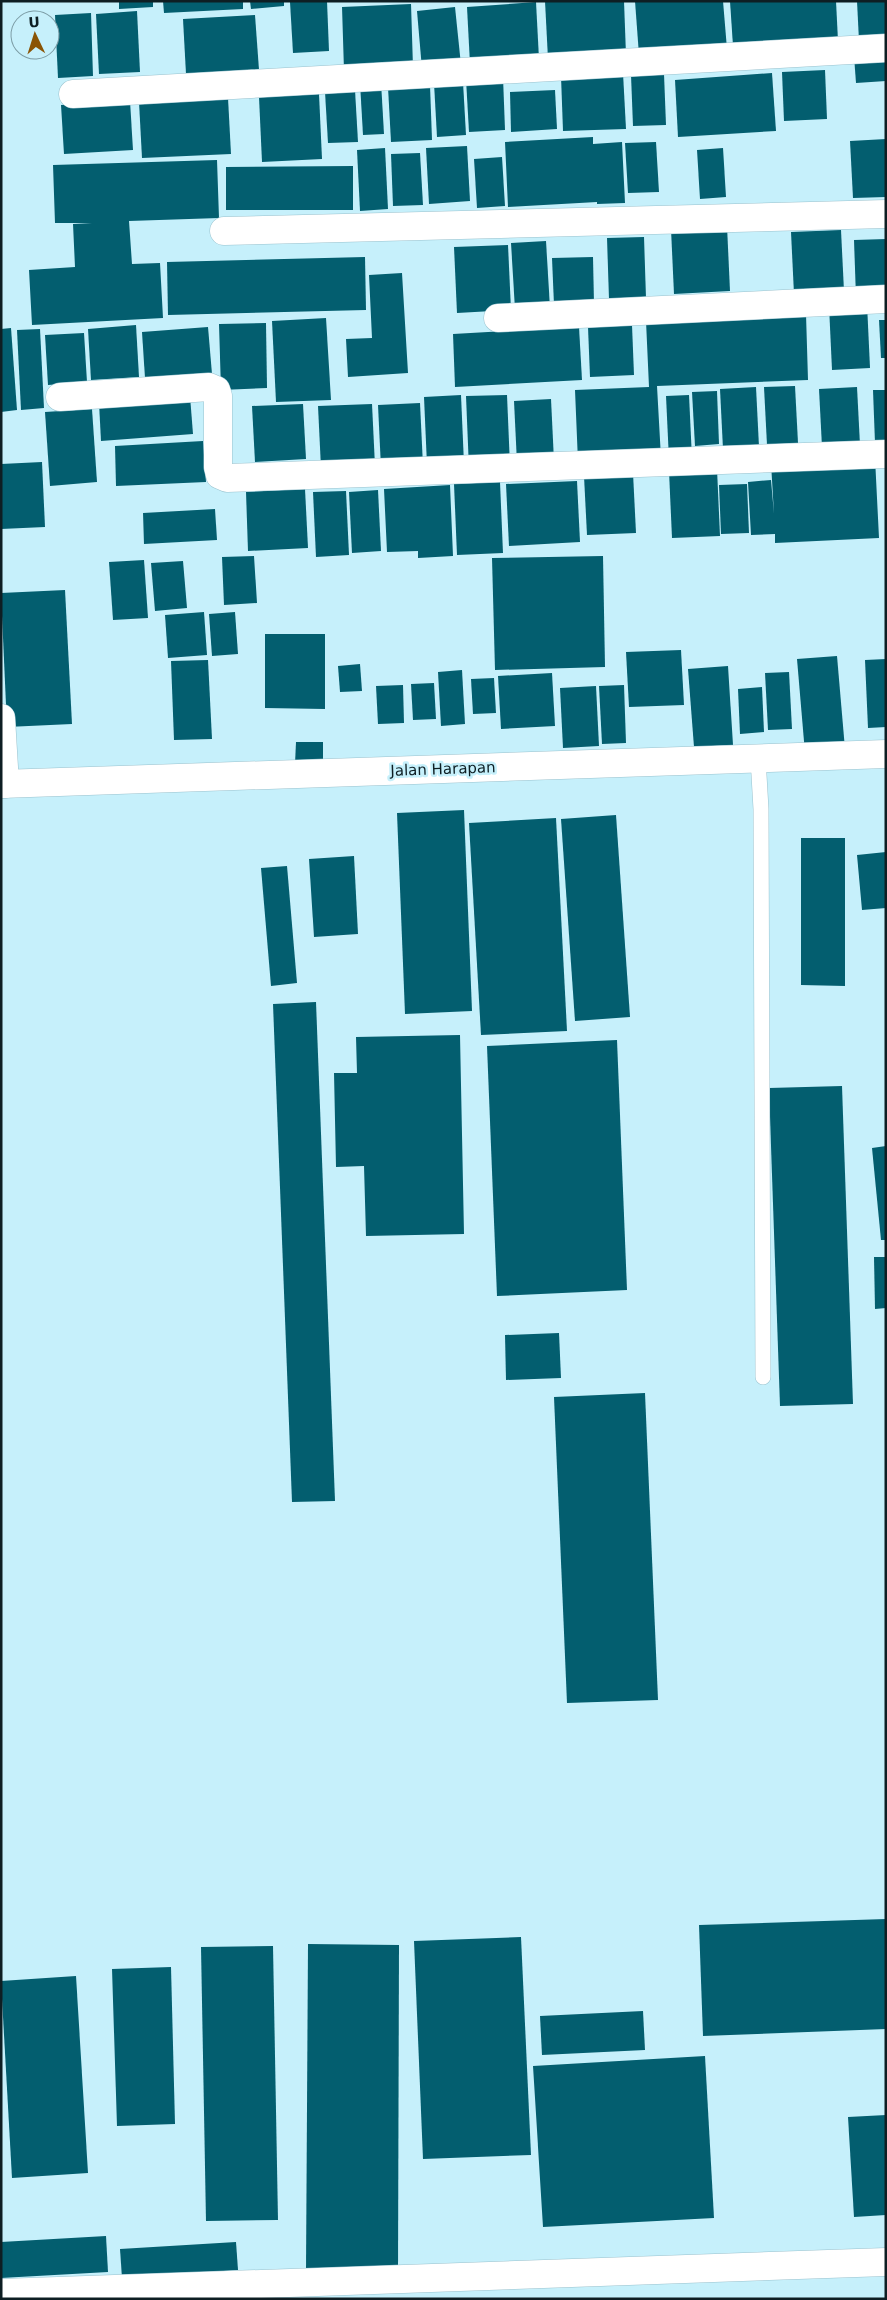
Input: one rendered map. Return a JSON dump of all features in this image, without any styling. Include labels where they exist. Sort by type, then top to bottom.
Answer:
[{"type":"street","points":[[73,94],[886,48]]},
{"type":"street","points":[[224,231],[886,214]]},
{"type":"street","points":[[498,318],[886,299]]},
{"type":"street","points":[[60,397],[208,386],[216,390],[218,396],[218,467],[220,475],[227,478],[886,454]]},
{"type":"street","points":[[1,718],[3,784]]},
{"type":"street","name":"Jalan Harapan","points":[[3,784],[886,754]]},
{"type":"street","points":[[1,2294],[886,2262]]},
{"type":"lane","points":[[758,758],[761,809],[763,1377]]},
{"type":"building","points":[[119,1],[153,1],[153,7],[119,9]]},
{"type":"building","points":[[163,1],[243,1],[243,9],[164,13]]},
{"type":"building","points":[[250,1],[284,1],[284,6],[251,9]]},
{"type":"building","points":[[327,1],[329,51],[293,53],[290,2]]},
{"type":"building","points":[[545,1],[624,1],[626,55],[548,59]]},
{"type":"building","points":[[635,1],[723,1],[727,49],[639,55]]},
{"type":"building","points":[[730,1],[836,1],[838,41],[733,46]]},
{"type":"building","points":[[857,1],[886,1],[886,39],[859,41]]},
{"type":"building","points":[[536,2],[539,59],[470,64],[467,7]]},
{"type":"building","points":[[411,4],[413,68],[344,70],[342,7]]},
{"type":"building","points":[[455,7],[461,65],[422,69],[417,11]]},
{"type":"building","points":[[137,11],[140,72],[99,74],[96,14]]},
{"type":"building","points":[[91,13],[93,76],[58,78],[60,15]]},
{"type":"building","points":[[255,15],[259,70],[186,74],[183,19]]},
{"type":"building","points":[[886,54],[886,81],[856,83],[854,56]]},
{"type":"building","points":[[825,70],[827,119],[784,121],[782,72]]},
{"type":"building","points":[[623,73],[626,129],[563,131],[561,76]]},
{"type":"building","points":[[772,73],[776,131],[678,137],[675,80]]},
{"type":"building","points":[[664,74],[666,125],[633,126],[631,75]]},
{"type":"building","points":[[503,77],[505,130],[469,132],[466,79]]},
{"type":"building","points":[[381,82],[384,134],[363,135],[360,83]]},
{"type":"building","points":[[463,82],[466,135],[437,137],[434,83]]},
{"type":"building","points":[[430,85],[432,140],[391,142],[388,87]]},
{"type":"building","points":[[355,90],[358,142],[328,143],[325,92]]},
{"type":"building","points":[[555,90],[557,129],[511,132],[510,92]]},
{"type":"building","points":[[319,94],[322,159],[262,162],[259,97]]},
{"type":"building","points":[[228,98],[231,154],[142,158],[139,102]]},
{"type":"building","points":[[130,101],[133,150],[64,154],[61,105]]},
{"type":"building","points":[[593,137],[593,144],[622,142],[625,203],[597,204],[597,202],[508,207],[505,142]]},
{"type":"building","points":[[886,139],[886,197],[853,198],[850,141]]},
{"type":"building","points":[[656,142],[659,192],[628,193],[625,143]]},
{"type":"building","points":[[467,146],[470,201],[429,204],[426,148]]},
{"type":"building","points":[[385,148],[388,209],[360,211],[357,150]]},
{"type":"building","points":[[723,148],[726,197],[700,199],[697,150]]},
{"type":"building","points":[[420,153],[423,205],[393,206],[391,154]]},
{"type":"building","points":[[502,157],[505,206],[477,208],[474,159]]},
{"type":"building","points":[[217,160],[219,218],[129,221],[132,264],[160,263],[163,318],[32,325],[29,270],[75,267],[73,224],[92,223],[55,223],[53,165]]},
{"type":"building","points":[[353,166],[353,210],[226,210],[226,167]]},
{"type":"building","points":[[727,226],[730,291],[674,294],[671,229]]},
{"type":"building","points":[[841,230],[844,291],[794,294],[791,232]]},
{"type":"building","points":[[644,237],[646,298],[609,299],[607,238]]},
{"type":"building","points":[[886,239],[886,296],[856,297],[854,240]]},
{"type":"building","points":[[546,241],[550,308],[515,309],[511,243]]},
{"type":"building","points":[[508,245],[511,310],[457,313],[454,247]]},
{"type":"building","points":[[365,257],[366,310],[168,315],[167,262]]},
{"type":"building","points":[[593,257],[594,304],[554,305],[552,258]]},
{"type":"building","points":[[402,273],[408,373],[348,377],[346,339],[372,338],[369,275]]},
{"type":"building","points":[[867,304],[870,368],[832,370],[829,306]]},
{"type":"building","points":[[806,314],[808,380],[657,386],[661,458],[578,462],[575,390],[649,387],[646,321]]},
{"type":"building","points":[[326,318],[331,400],[276,402],[272,321]]},
{"type":"building","points":[[879,320],[886,320],[886,358],[881,358]]},
{"type":"building","points":[[266,323],[267,388],[221,390],[219,324]]},
{"type":"building","points":[[136,325],[139,377],[91,380],[88,329]]},
{"type":"building","points":[[632,325],[634,375],[590,377],[588,327]]},
{"type":"building","points":[[208,327],[212,374],[145,378],[142,332]]},
{"type":"building","points":[[579,327],[582,380],[455,387],[453,334]]},
{"type":"building","points":[[11,328],[17,410],[1,412],[1,329]]},
{"type":"building","points":[[40,329],[44,408],[21,410],[17,330]]},
{"type":"building","points":[[84,333],[87,382],[48,385],[45,335]]},
{"type":"building","points":[[795,386],[798,443],[767,445],[764,387]]},
{"type":"building","points":[[756,387],[759,447],[723,449],[720,389]]},
{"type":"building","points":[[857,387],[860,445],[822,447],[819,389]]},
{"type":"building","points":[[873,390],[886,390],[886,443],[875,443]]},
{"type":"building","points":[[717,391],[719,444],[695,446],[692,392]]},
{"type":"building","points":[[461,395],[464,464],[427,465],[424,397]]},
{"type":"building","points":[[507,395],[510,466],[469,469],[466,396]]},
{"type":"building","points":[[689,395],[692,459],[669,460],[666,396]]},
{"type":"building","points":[[190,396],[193,434],[101,441],[99,403]]},
{"type":"building","points":[[551,399],[554,461],[517,463],[514,401]]},
{"type":"building","points":[[420,403],[423,466],[381,468],[378,405]]},
{"type":"building","points":[[303,404],[306,459],[255,462],[252,406]]},
{"type":"building","points":[[372,404],[375,466],[321,468],[318,406]]},
{"type":"building","points":[[92,409],[97,482],[50,486],[45,412]]},
{"type":"building","points":[[203,441],[206,482],[116,486],[115,446]]},
{"type":"building","points":[[875,458],[879,538],[775,543],[775,534],[751,535],[748,482],[771,480],[774,514],[771,463]]},
{"type":"building","points":[[42,462],[45,527],[1,529],[1,464]]},
{"type":"building","points":[[717,469],[720,536],[672,538],[669,471]]},
{"type":"building","points":[[633,473],[636,533],[587,535],[584,476]]},
{"type":"building","points":[[577,481],[580,542],[509,546],[506,484]]},
{"type":"building","points":[[500,482],[503,553],[457,555],[454,484]]},
{"type":"building","points":[[747,484],[749,533],[721,534],[719,485]]},
{"type":"building","points":[[450,485],[453,556],[418,558],[418,551],[387,552],[384,489]]},
{"type":"building","points":[[305,489],[308,548],[248,551],[246,492]]},
{"type":"building","points":[[378,490],[381,551],[352,553],[349,492]]},
{"type":"building","points":[[346,491],[349,555],[316,557],[313,492]]},
{"type":"building","points":[[215,509],[217,540],[144,544],[143,513]]},
{"type":"building","points":[[254,556],[257,603],[224,605],[222,557]]},
{"type":"building","points":[[603,556],[605,667],[495,670],[492,558]]},
{"type":"building","points":[[144,560],[148,618],[113,620],[109,562]]},
{"type":"building","points":[[183,561],[187,608],[155,611],[151,563]]},
{"type":"building","points":[[65,590],[72,724],[7,727],[1,593]]},
{"type":"building","points":[[204,612],[207,655],[168,658],[165,615]]},
{"type":"building","points":[[235,612],[238,654],[212,656],[209,614]]},
{"type":"building","points":[[265,634],[325,634],[325,709],[265,708]]},
{"type":"building","points":[[681,650],[684,705],[629,707],[626,652]]},
{"type":"building","points":[[837,656],[845,749],[805,753],[797,659]]},
{"type":"building","points":[[886,659],[886,727],[868,728],[865,660]]},
{"type":"building","points":[[208,660],[212,739],[174,740],[171,661]]},
{"type":"building","points":[[360,664],[362,691],[340,692],[338,666]]},
{"type":"building","points":[[728,666],[733,745],[694,747],[688,669]]},
{"type":"building","points":[[462,670],[465,724],[441,726],[438,672]]},
{"type":"building","points":[[789,672],[792,729],[768,730],[765,673]]},
{"type":"building","points":[[552,673],[555,726],[501,729],[498,676]]},
{"type":"building","points":[[494,678],[496,713],[473,714],[471,679]]},
{"type":"building","points":[[434,683],[436,719],[413,720],[411,684]]},
{"type":"building","points":[[403,685],[404,723],[378,724],[376,686]]},
{"type":"building","points":[[624,685],[626,743],[602,744],[599,686]]},
{"type":"building","points":[[596,686],[599,746],[563,748],[560,688]]},
{"type":"building","points":[[762,687],[764,732],[740,734],[738,689]]},
{"type":"building","points":[[296,742],[323,742],[323,764],[295,764]]},
{"type":"building","points":[[464,810],[472,1011],[405,1014],[397,813]]},
{"type":"building","points":[[616,815],[630,1017],[575,1021],[561,819]]},
{"type":"building","points":[[556,818],[567,1031],[481,1035],[469,823]]},
{"type":"building","points":[[801,838],[845,838],[845,986],[801,985]]},
{"type":"building","points":[[886,852],[886,908],[862,910],[857,855]]},
{"type":"building","points":[[354,856],[358,934],[314,937],[309,859]]},
{"type":"building","points":[[287,866],[297,983],[271,986],[261,868]]},
{"type":"building","points":[[316,1002],[335,1501],[292,1502],[273,1004]]},
{"type":"building","points":[[460,1035],[464,1234],[366,1236],[364,1166],[336,1167],[334,1073],[357,1073],[356,1037]]},
{"type":"building","points":[[617,1040],[627,1290],[497,1296],[487,1046]]},
{"type":"building","points":[[842,1086],[853,1404],[780,1406],[769,1088]]},
{"type":"building","points":[[886,1146],[886,1240],[881,1240],[872,1148]]},
{"type":"building","points":[[874,1257],[886,1257],[886,1308],[875,1309]]},
{"type":"building","points":[[559,1333],[561,1378],[506,1380],[505,1335]]},
{"type":"building","points":[[645,1393],[658,1700],[567,1703],[554,1397]]},
{"type":"building","points":[[886,1919],[886,2029],[703,2036],[699,1925]]},
{"type":"building","points":[[521,1937],[531,2155],[423,2159],[414,1941]]},
{"type":"building","points":[[308,1944],[399,1945],[398,2272],[306,2271]]},
{"type":"building","points":[[273,1946],[278,2220],[206,2221],[201,1947]]},
{"type":"building","points":[[171,1967],[175,2124],[117,2126],[112,1969]]},
{"type":"building","points":[[76,1976],[88,2173],[12,2178],[1,1981]]},
{"type":"building","points":[[643,2011],[645,2050],[542,2055],[540,2016]]},
{"type":"building","points":[[705,2056],[714,2218],[543,2227],[533,2066]]},
{"type":"building","points":[[886,2115],[886,2215],[854,2217],[848,2117]]},
{"type":"building","points":[[106,2236],[108,2272],[1,2278],[1,2242]]},
{"type":"building","points":[[236,2242],[238,2270],[122,2278],[120,2249]]}]
